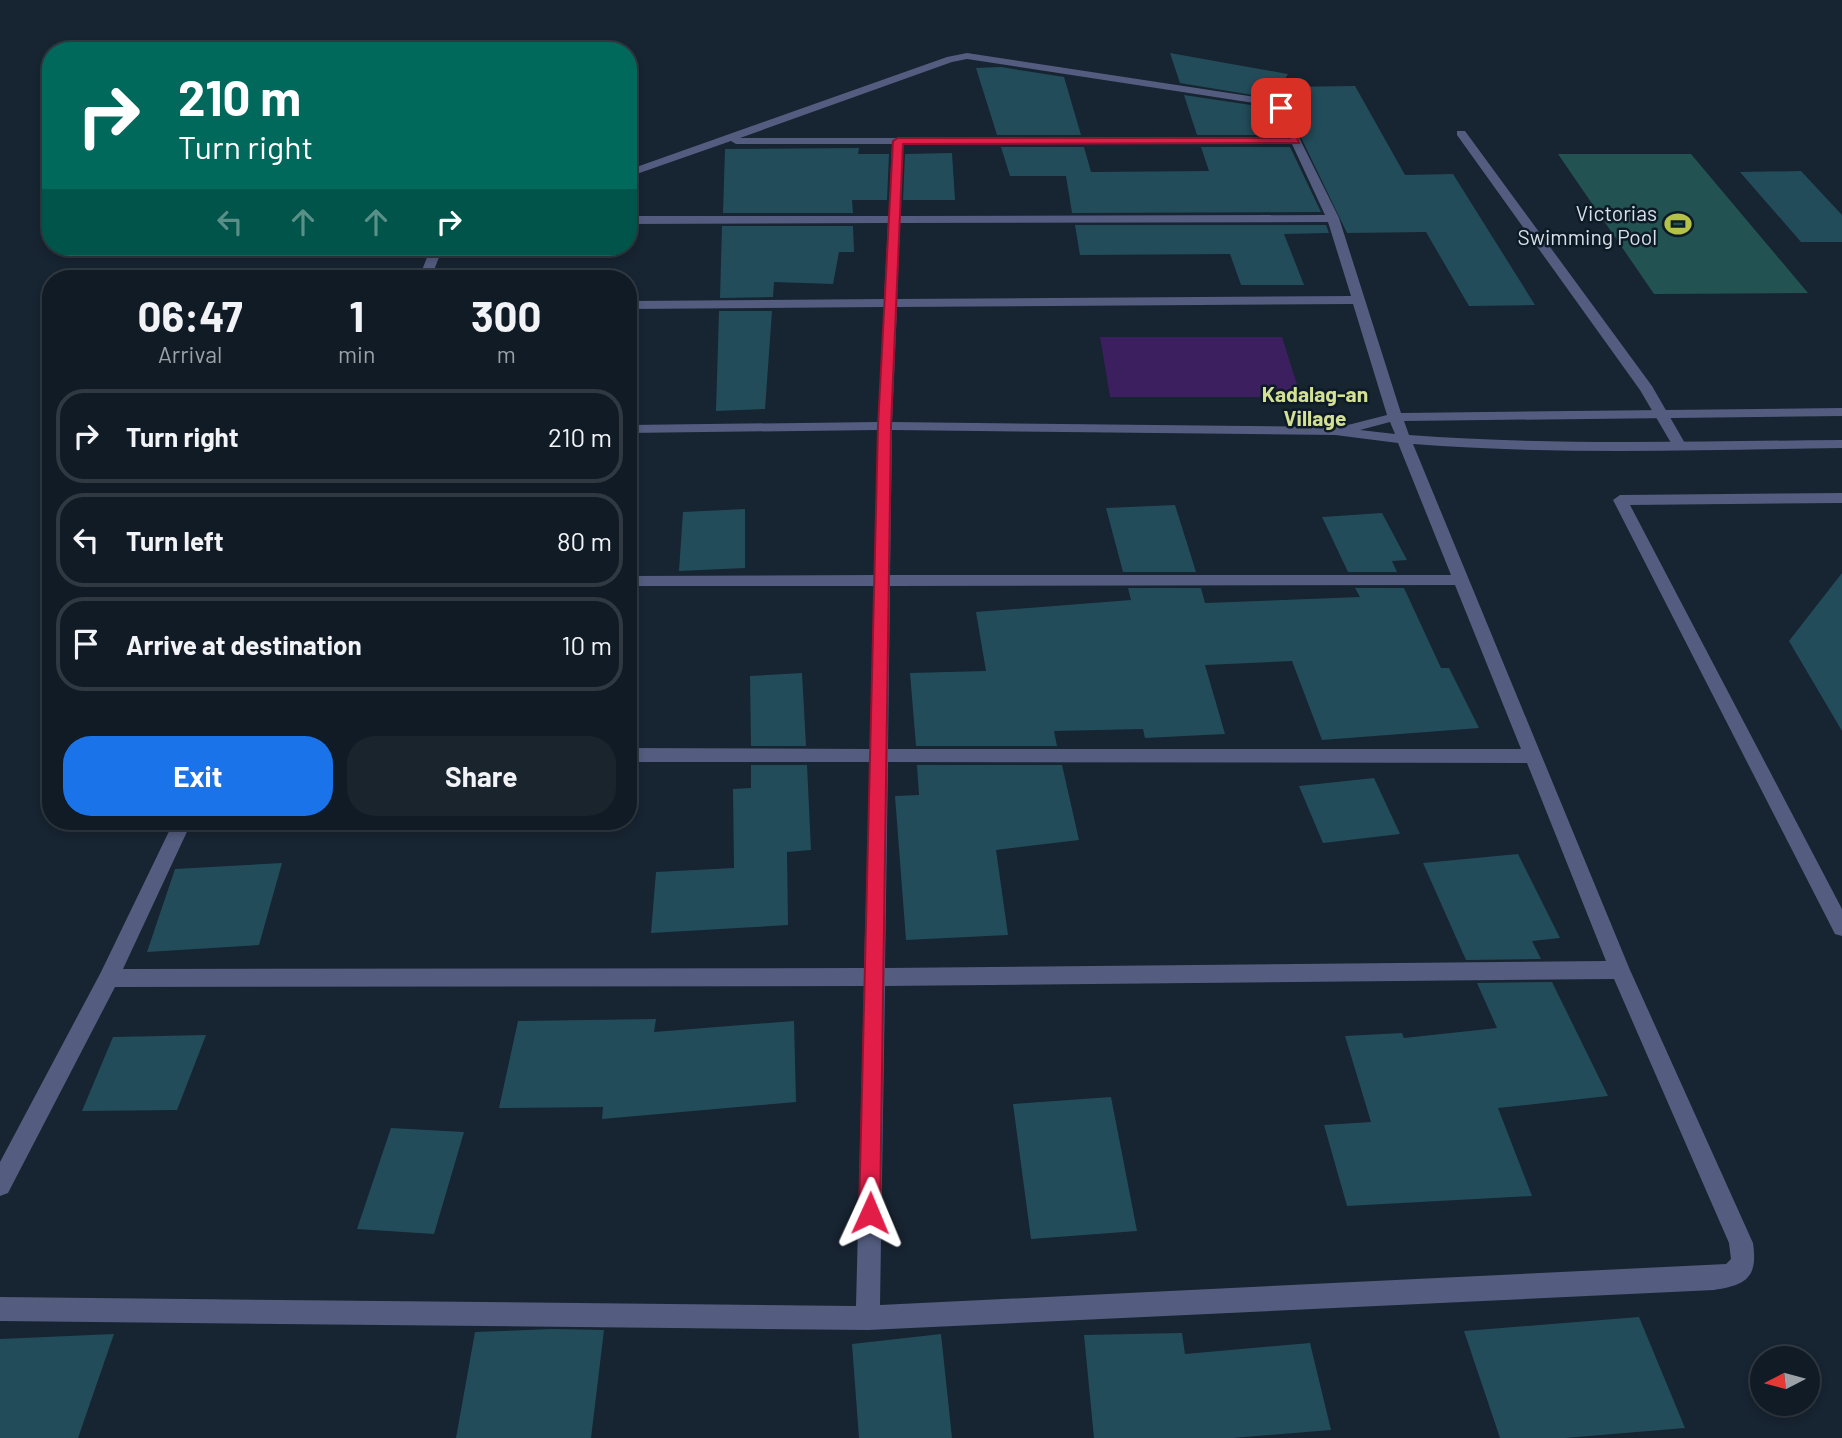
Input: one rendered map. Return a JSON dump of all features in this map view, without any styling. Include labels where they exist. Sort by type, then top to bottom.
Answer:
[{"type":"street","points":[[0,1309],[868,1318],[1686,1280],[1732,1275],[1745,1264],[1741,1242],[1620,970],[1395,418],[1333,218],[1281,108],[1269,99],[967,56],[950,59],[637,171]]},
{"type":"street","points":[[1461,134],[1662,414],[1679,445]]},
{"type":"street","points":[[723,141],[1296,141]]},
{"type":"street","points":[[868,1318],[885,426],[898,141]]},
{"type":"street","points":[[637,220],[1333,218]]},
{"type":"street","points":[[637,305],[1359,300]]},
{"type":"street","points":[[1335,431],[1395,418],[1842,412]]},
{"type":"street","points":[[637,429],[885,426],[1335,431],[1405,442],[1842,444]]},
{"type":"street","points":[[1842,498],[1620,500],[1842,928]]},
{"type":"street","points":[[637,581],[1463,580]]},
{"type":"street","points":[[637,755],[1534,756]]},
{"type":"street","points":[[0,1185],[109,978],[179,830]]},
{"type":"street","points":[[109,978],[874,977],[1620,970]]},
{"type":"shaded area","name":"Victorias Swimming Pool","points":[[1558,154],[1691,154],[1808,293],[1654,294]]},
{"type":"shaded area","points":[[1100,337],[1282,337],[1301,397],[1110,397]]},
{"type":"building","points":[[1170,53],[1288,74],[1280,87],[1355,86],[1405,175],[1453,174],[1535,305],[1469,306],[1426,232],[1347,233],[1283,100],[1180,83]]},
{"type":"building","points":[[1001,67],[1064,77],[1081,135],[997,135],[976,68]]},
{"type":"building","points":[[1184,95],[1271,108],[1285,135],[1197,135]]},
{"type":"building","points":[[1001,147],[1084,147],[1091,172],[1209,171],[1201,147],[1290,147],[1321,212],[1072,213],[1066,176],[1010,176]]},
{"type":"building","points":[[859,148],[858,154],[889,154],[887,200],[852,200],[853,213],[723,213],[725,149]]},
{"type":"building","points":[[952,153],[955,200],[903,200],[905,154]]},
{"type":"building","points":[[1801,171],[1842,215],[1842,242],[1801,242],[1740,172]]},
{"type":"building","points":[[1075,225],[1326,225],[1329,233],[1284,234],[1304,285],[1241,285],[1230,254],[1080,255]]},
{"type":"building","points":[[722,226],[853,226],[854,252],[839,252],[833,284],[774,282],[773,297],[720,298]]},
{"type":"building","points":[[719,311],[772,311],[765,409],[716,411]]},
{"type":"building","points":[[1175,505],[1196,572],[1123,572],[1106,508]]},
{"type":"building","points":[[745,509],[745,568],[679,571],[683,512]]},
{"type":"building","points":[[1382,513],[1407,560],[1392,561],[1397,572],[1348,572],[1322,517]]},
{"type":"building","points":[[1842,573],[1842,731],[1789,641]]},
{"type":"building","points":[[1128,588],[1201,588],[1205,603],[1360,597],[1355,588],[1404,588],[1441,668],[1449,668],[1479,728],[1322,740],[1292,661],[1205,665],[1225,734],[1145,738],[1143,729],[1054,731],[1057,746],[916,746],[910,673],[986,671],[976,612],[1131,600]]},
{"type":"building","points":[[802,673],[806,746],[751,746],[750,676]]},
{"type":"building","points":[[751,765],[807,765],[811,850],[787,852],[788,925],[651,933],[656,872],[734,868],[733,789],[751,788]]},
{"type":"building","points":[[917,765],[1062,765],[1079,840],[996,850],[1008,935],[906,940],[895,796],[919,795]]},
{"type":"building","points":[[1374,778],[1400,834],[1323,843],[1299,786]]},
{"type":"building","points":[[1518,854],[1560,938],[1532,941],[1541,959],[1466,960],[1423,863]]},
{"type":"building","points":[[282,863],[259,945],[147,952],[175,869]]},
{"type":"building","points":[[1552,982],[1608,1096],[1498,1108],[1532,1196],[1347,1206],[1324,1125],[1371,1122],[1345,1036],[1402,1033],[1404,1038],[1497,1028],[1477,983]]},
{"type":"building","points":[[656,1019],[654,1032],[794,1021],[796,1102],[602,1119],[603,1107],[499,1108],[518,1021]]},
{"type":"building","points":[[206,1035],[177,1110],[82,1111],[113,1037]]},
{"type":"building","points":[[1111,1097],[1137,1231],[1031,1239],[1013,1104]]},
{"type":"building","points":[[391,1128],[464,1132],[434,1234],[357,1229]]},
{"type":"building","points":[[1639,1317],[1685,1428],[1565,1438],[1500,1438],[1464,1331]]},
{"type":"building","points":[[604,1330],[591,1438],[456,1438],[475,1332]]},
{"type":"building","points":[[1182,1333],[1185,1354],[1310,1343],[1331,1430],[1232,1438],[1094,1438],[1084,1335]]},
{"type":"building","points":[[114,1334],[78,1438],[0,1438],[0,1339]]},
{"type":"building","points":[[941,1334],[952,1438],[859,1438],[852,1344]]},
{"type":"place","name":"Victorias Swimming Pool","points":[[1678,224]]},
{"type":"district","name":"Kadalag-an Village","points":[[1315,405]]},
{"type":"route","points":[[870,1213],[885,426],[898,141],[1296,141],[1281,108]]}]
